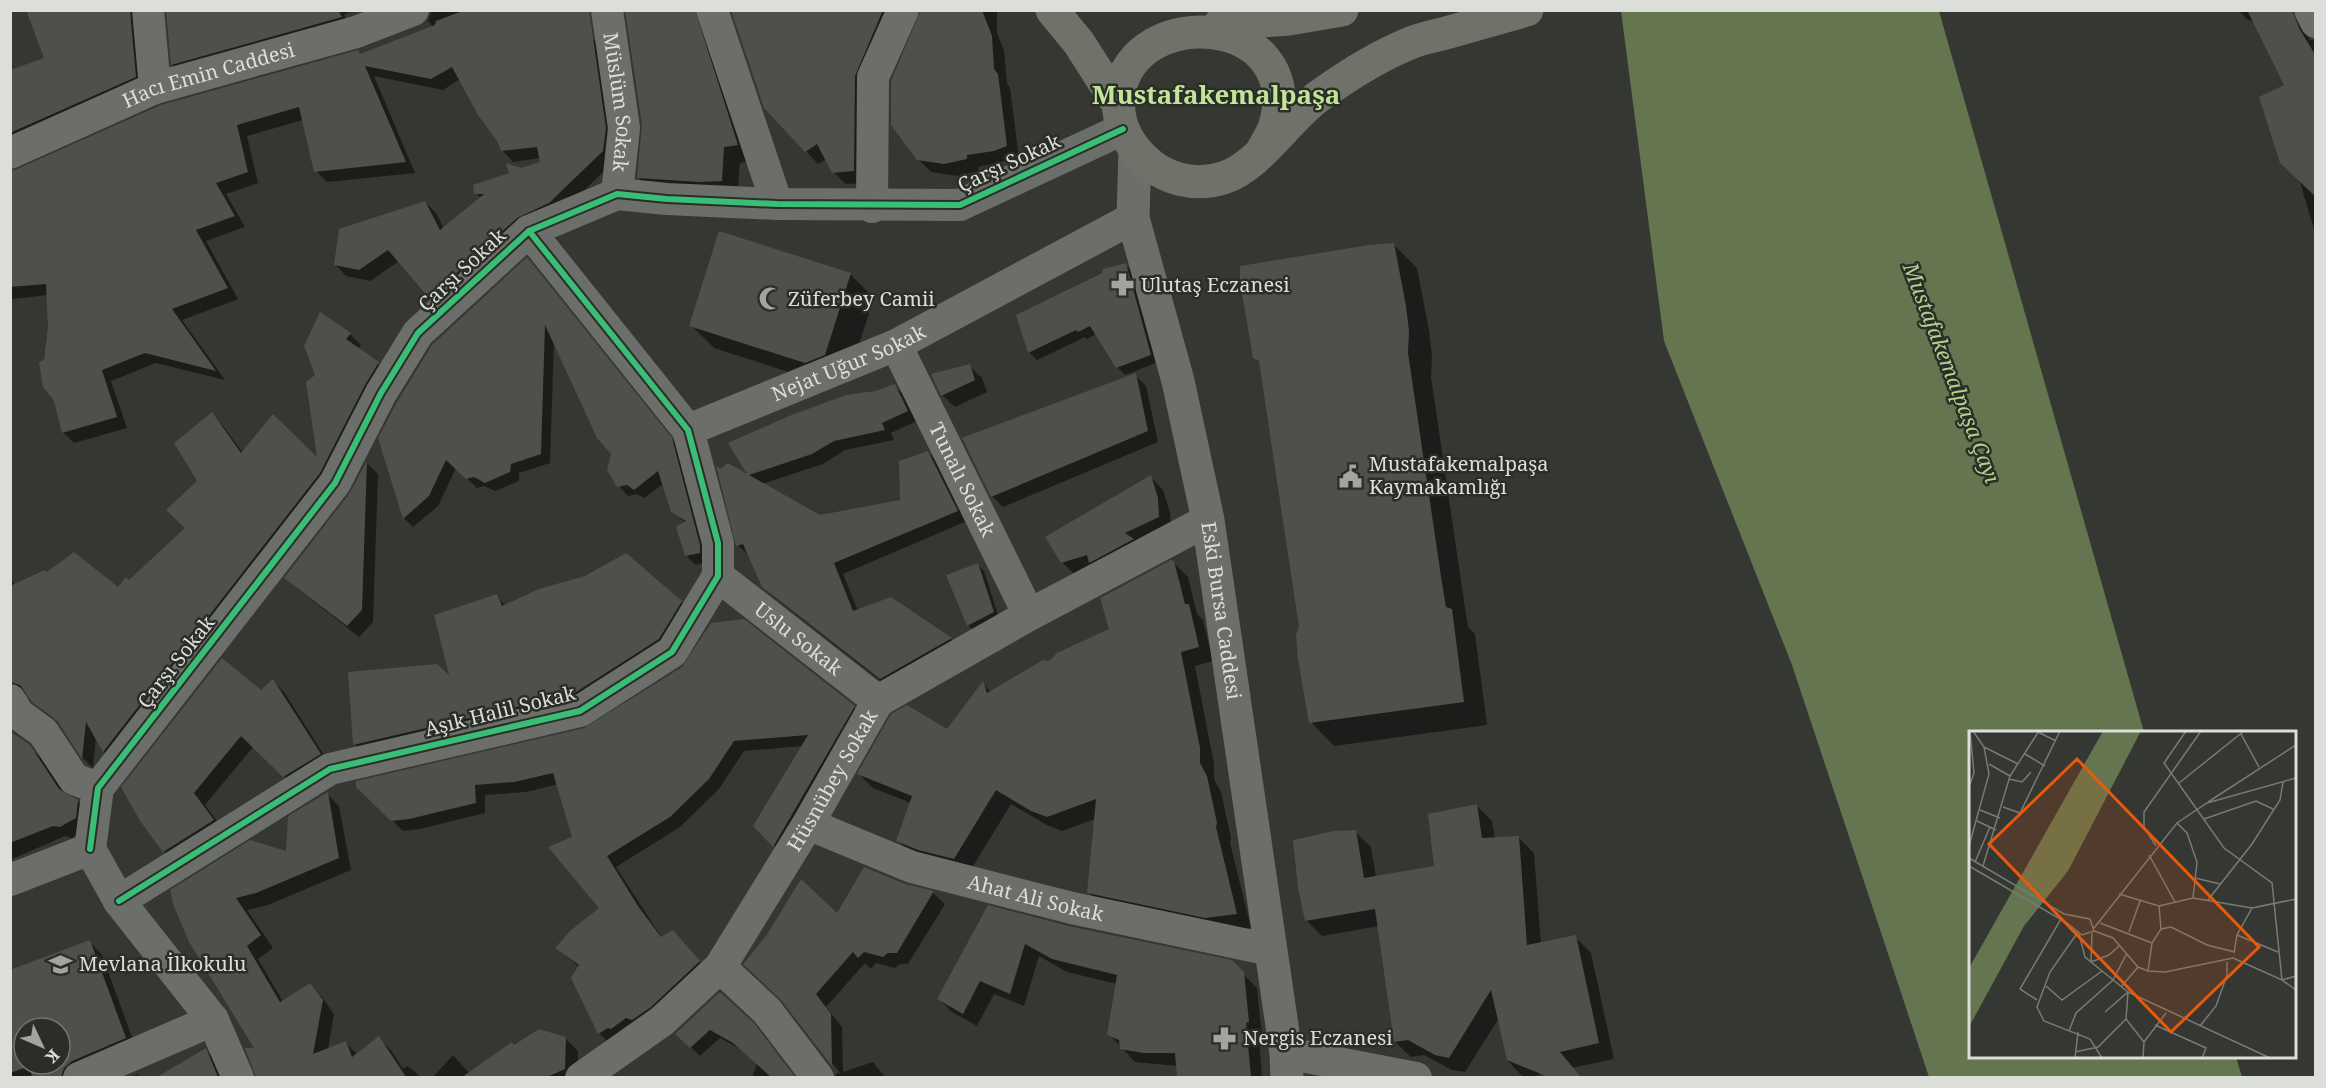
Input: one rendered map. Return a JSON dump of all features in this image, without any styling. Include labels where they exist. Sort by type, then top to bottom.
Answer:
[{"type":"main road","points":[[1052,10],[1078,43],[1125,128],[1152,167],[1174,179],[1199,182],[1224,178],[1245,166],[1317,97],[1374,61],[1414,42],[1527,10]]},
{"type":"main road","points":[[1125,128],[1121,80],[1132,57],[1149,39],[1170,26],[1203,18],[1289,19],[1342,10]]},
{"type":"main road","points":[[1203,18],[1243,34],[1262,52],[1274,75],[1279,100],[1275,126],[1263,149]]},
{"type":"street","points":[[148,10],[155,88]]},
{"type":"street","name":"Hacı Emin Caddesi","points":[[10,153],[155,88],[356,32],[413,10]]},
{"type":"street","name":"Müslüm Sokak","points":[[607,10],[624,128],[617,194]]},
{"type":"street","points":[[712,10],[777,204]]},
{"type":"street","points":[[872,207],[873,77],[903,10]]},
{"type":"street","points":[[2310,10],[2316,22]]},
{"type":"street","name":"Çarşı Sokak","points":[[98,788],[335,483],[381,393],[418,333],[529,231],[617,194],[667,199],[777,204],[872,207],[960,206],[1125,128]]},
{"type":"street","name":"Eski Bursa Caddesi","points":[[1125,128],[1133,218],[1178,381],[1208,520],[1286,1065]]},
{"type":"street","name":"Nejat Uğur Sokak","points":[[688,430],[896,345],[1133,218]]},
{"type":"street","points":[[529,231],[688,430],[718,543],[718,576]]},
{"type":"street","name":"Tunalı Sokak","points":[[896,345],[1029,615]]},
{"type":"street","name":"Hüsnübey Sokak","points":[[581,1077],[620,1064],[720,967],[808,824],[878,701],[1029,615],[1208,520]]},
{"type":"street","name":"Uslu Sokak","points":[[718,576],[878,701]]},
{"type":"street","name":"Aşık Halil Sokak","points":[[119,901],[330,769],[580,711],[672,652],[718,576]]},
{"type":"street","points":[[10,700],[18,714],[43,732],[74,779],[98,788],[90,849],[119,901],[213,1020],[238,1077]]},
{"type":"street","name":"Ahat Ali Sokak","points":[[808,824],[912,867],[1072,908],[1270,950]]},
{"type":"street","points":[[10,880],[90,849]]},
{"type":"street","points":[[720,967],[766,1011],[818,1077]]},
{"type":"street","points":[[79,1077],[213,1020]]},
{"type":"street","points":[[1286,1065],[1416,1077]]},
{"type":"water","name":"Mustafakemalpaşa Çayı","points":[[1621,11],[1939,11],[2144,731],[1969,731],[1969,1058],[2236,1058],[2242,1077],[1929,1077],[1792,665],[1664,341]]},
{"type":"building","points":[[26,10],[130,10],[136,77],[10,133],[10,70],[44,58]]},
{"type":"building","points":[[166,10],[338,10],[342,17],[171,65]]},
{"type":"building","points":[[465,10],[589,10],[606,128],[603,151],[549,203],[517,218],[429,298],[388,250],[359,270],[334,265],[339,229],[425,201],[440,230],[484,194],[474,194],[473,185],[509,173],[506,163],[521,168],[540,162],[537,147],[501,151],[452,67],[431,79],[365,66],[406,162],[314,172],[299,107],[237,125],[248,172],[216,183],[235,216],[196,230],[228,288],[172,309],[216,371],[145,353],[102,370],[117,417],[62,433],[54,401],[43,387],[39,362],[44,360],[48,328],[46,284],[10,287],[10,171],[161,105],[358,50],[360,54],[435,25],[436,21]]},
{"type":"building","points":[[625,10],[695,10],[738,145],[724,147],[722,181],[637,178],[642,125]]},
{"type":"building","points":[[731,10],[883,10],[855,76],[854,171],[832,173],[817,144],[805,152],[764,108]]},
{"type":"building","points":[[921,10],[982,10],[992,36],[994,69],[998,74],[1007,146],[994,151],[967,155],[967,159],[944,164],[917,160],[891,125],[891,81]]},
{"type":"building","points":[[2247,10],[2292,10],[2300,30],[2316,56],[2316,197],[2280,163],[2259,97],[2284,85]]},
{"type":"building","name":"Züferbey Camii","points":[[719,231],[851,273],[825,355],[805,363],[689,326]]},
{"type":"building","name":"Mustafakemalpaşa Kaymakamlığı","points":[[1394,243],[1406,306],[1409,331],[1408,353],[1442,583],[1446,607],[1452,609],[1464,702],[1309,723],[1298,659],[1296,635],[1299,627],[1259,361],[1253,358],[1240,282],[1240,266]]},
{"type":"building","points":[[527,257],[672,438],[700,545],[700,553],[685,556],[676,527],[686,521],[671,512],[658,471],[634,490],[627,485],[617,487],[607,470],[611,454],[597,438],[545,325],[541,454],[511,464],[510,472],[485,483],[474,477],[466,479],[446,460],[429,496],[403,519],[378,438],[432,345]]},
{"type":"building","points":[[1126,263],[1151,355],[1116,368],[1090,326],[1078,332],[1076,330],[1028,353],[1016,315],[1102,273],[1103,269]]},
{"type":"building","points":[[320,312],[351,333],[346,339],[379,362],[320,473],[103,752],[86,722],[82,759],[58,722],[32,702],[20,685],[10,682],[10,586],[45,570],[47,572],[74,552],[118,587],[126,577],[129,580],[185,528],[166,510],[197,481],[174,443],[212,412],[241,453],[273,414],[317,457],[306,382],[315,375],[304,346]]},
{"type":"building","points":[[970,364],[975,380],[941,396],[931,374]]},
{"type":"building","points":[[1136,373],[1148,431],[991,497],[962,438]]},
{"type":"building","points":[[895,384],[908,411],[882,423],[885,430],[834,441],[812,454],[749,475],[820,515],[900,500],[899,461],[928,451],[958,511],[834,563],[853,611],[891,597],[952,638],[880,679],[762,587],[743,544],[736,546],[716,465],[720,469],[728,463],[747,474],[728,443],[789,416],[846,395],[875,391]]},
{"type":"building","points":[[367,461],[362,610],[347,626],[284,578],[349,494]]},
{"type":"building","points":[[1151,475],[1158,498],[1159,517],[1125,533],[1134,539],[1089,563],[1087,555],[1061,563],[1045,537]]},
{"type":"building","points":[[626,553],[682,601],[659,639],[573,694],[353,745],[348,672],[437,664],[449,675],[434,615],[497,594],[502,606],[539,589],[585,576]]},
{"type":"building","points":[[1171,560],[1174,561],[1185,604],[1189,604],[1199,647],[1181,652],[1200,748],[1200,763],[1207,776],[1216,827],[1237,914],[1205,918],[1087,893],[1096,799],[1047,817],[1031,811],[996,790],[954,859],[918,850],[896,841],[912,796],[857,774],[891,714],[907,705],[947,729],[983,681],[987,693],[1043,660],[1049,661],[1057,653],[1109,629],[1100,598]]},
{"type":"building","points":[[978,563],[994,612],[967,626],[946,575]]},
{"type":"building","points":[[744,619],[855,706],[773,847],[753,826],[808,735],[734,741],[709,779],[670,817],[607,856],[638,906],[661,937],[673,930],[700,961],[651,1007],[632,1020],[626,1018],[611,1029],[608,1028],[598,1034],[571,978],[579,965],[555,948],[570,931],[599,908],[548,847],[572,837],[553,773],[514,782],[475,785],[476,803],[391,821],[356,787],[356,781],[584,728],[682,667],[711,623]]},
{"type":"building","points":[[222,658],[261,690],[273,679],[321,754],[283,777],[241,736],[194,793],[214,820],[163,852],[140,821],[121,787]]},
{"type":"building","points":[[10,731],[30,745],[59,789],[78,800],[76,818],[60,827],[53,826],[10,843]]},
{"type":"building","points":[[328,792],[339,858],[256,893],[236,898],[261,935],[247,946],[280,1002],[310,983],[323,1000],[313,1054],[346,1041],[352,1057],[379,1036],[406,1077],[256,1077],[245,1048],[254,1048],[189,942],[173,904],[170,890],[250,840],[286,851],[288,816]]},
{"type":"building","points":[[1477,804],[1482,838],[1519,836],[1527,945],[1576,935],[1599,1043],[1560,1052],[1581,1077],[1548,1077],[1507,1060],[1491,990],[1449,1058],[1435,1055],[1408,1040],[1394,1042],[1375,909],[1305,921],[1298,888],[1293,840],[1334,831],[1356,830],[1364,878],[1434,866],[1428,814]]},
{"type":"building","points":[[864,867],[905,884],[934,891],[897,953],[888,953],[883,957],[864,952],[858,958],[853,952],[816,994],[831,1014],[832,1066],[781,1000],[743,964],[766,936],[801,879],[837,913]]},
{"type":"building","points":[[988,905],[1068,926],[1232,960],[1244,972],[1251,1077],[1177,1077],[1175,1053],[1144,1053],[1120,1049],[1119,1040],[1107,1035],[1117,975],[1052,959],[1025,944],[1010,994],[980,981],[963,1014],[937,999]]},
{"type":"building","points":[[90,940],[126,1038],[72,1061],[72,1016],[12,1016],[12,1072],[10,1073],[10,970]]},
{"type":"building","points":[[720,992],[754,1023],[795,1077],[771,1077],[733,1043],[710,1030],[690,1048],[675,1034]]},
{"type":"building","points":[[539,1029],[566,1037],[565,1069],[547,1077],[462,1077],[512,1042],[514,1045]]},
{"type":"building","points":[[206,1048],[218,1077],[157,1077]]},
{"type":"building","points":[[32,1076],[61,1076],[61,1077]]},
{"type":"cycle path","points":[[90,849],[98,788],[335,483],[381,393],[418,333],[529,231],[617,194],[667,199],[777,204],[960,205],[1123,129]]},
{"type":"cycle path","points":[[119,901],[330,769],[580,711],[672,652],[718,576],[718,543],[688,430],[529,231]]},
{"type":"place","name":"Ulutaş Eczanesi","points":[[1123,285]]},
{"type":"place","name":"Züferbey Camii","points":[[770,299]]},
{"type":"place","name":"Mustafakemalpaşa Kaymakamlığı","points":[[1351,476]]},
{"type":"place","name":"Mevlana İlkokulu","points":[[61,964]]},
{"type":"place","name":"Nergis Eczanesi","points":[[1225,1038]]},
{"type":"district","name":"Mustafakemalpaşa","points":[[1216,95]]}]
